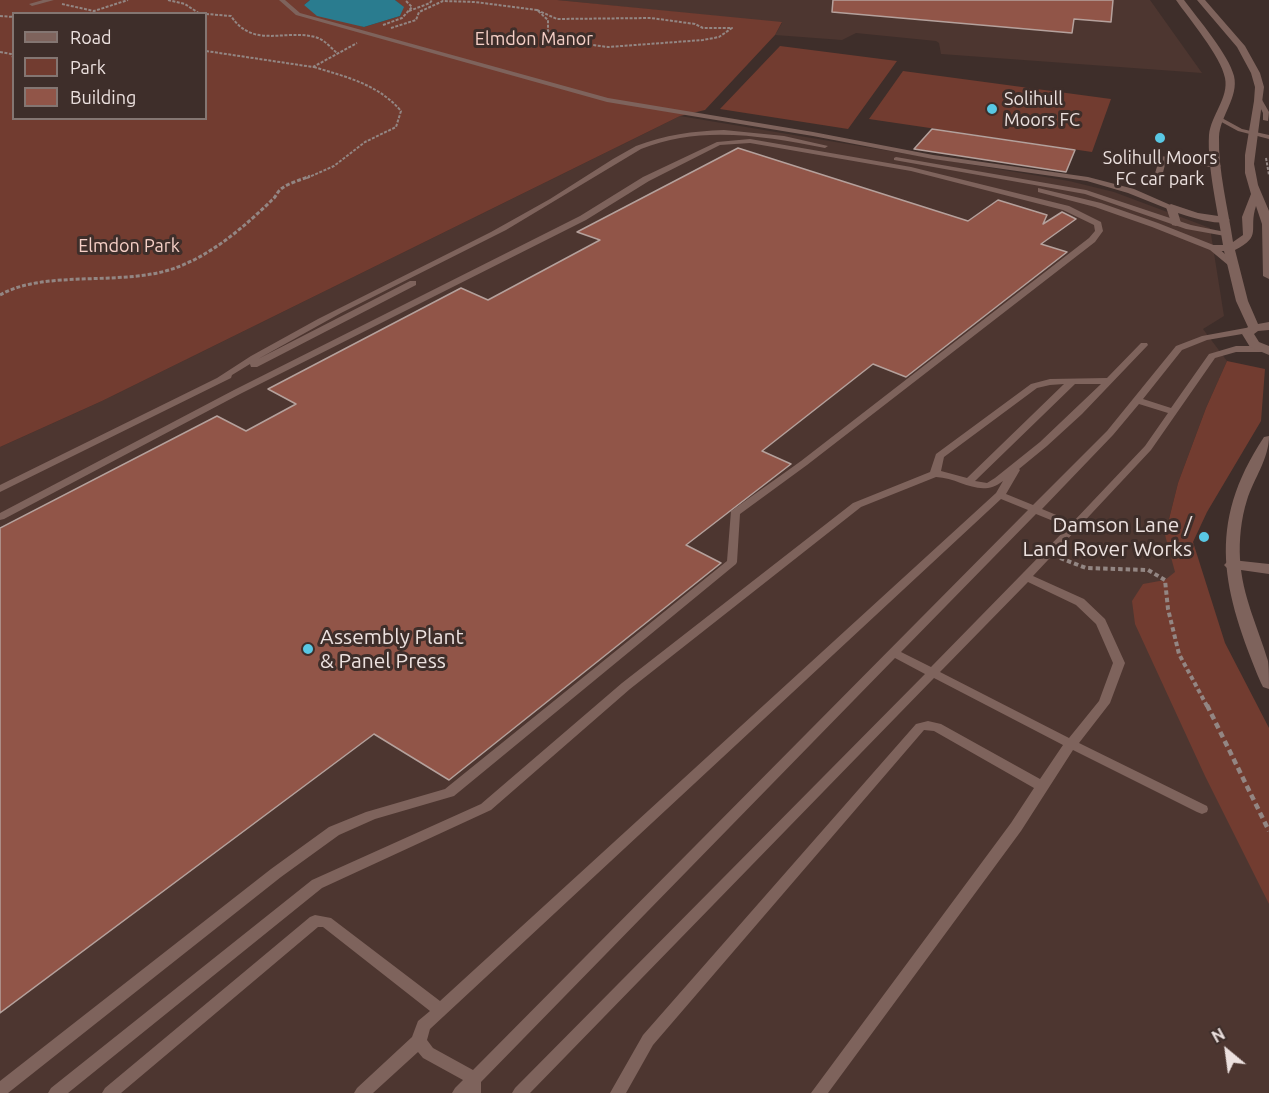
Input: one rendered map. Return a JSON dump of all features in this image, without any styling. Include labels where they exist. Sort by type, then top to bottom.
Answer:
[{"type":"street","points":[[1180,0],[1230,74],[1231,91],[1218,118],[1214,146],[1231,264],[1252,329]]},
{"type":"street","points":[[1201,0],[1236,40],[1258,80],[1259,99],[1251,134],[1250,174],[1269,233],[1269,276]]},
{"type":"street","points":[[1213,248],[1229,248],[1244,241],[1248,235],[1247,217],[1256,195]]},
{"type":"street","points":[[1171,207],[1196,216],[1225,220]]},
{"type":"street","points":[[1171,207],[1176,223]]},
{"type":"street","points":[[1225,234],[1268,252]]},
{"type":"street","points":[[1266,350],[1249,339],[1248,334],[1252,329],[1269,326]]},
{"type":"street","points":[[1269,440],[1250,471],[1235,509],[1231,543],[1232,565],[1246,626],[1269,683]]},
{"type":"street","points":[[1232,565],[1269,569]]},
{"type":"lane","points":[[32,4],[51,0]]},
{"type":"lane","points":[[282,0],[298,14],[607,100],[813,134],[933,157],[1088,180],[1131,191],[1171,207]]},
{"type":"lane","points":[[1259,99],[1266,113],[1266,120]]},
{"type":"lane","points":[[1218,118],[1251,134],[1269,137]]},
{"type":"lane","points":[[0,489],[221,378],[256,364],[337,324],[541,208],[631,151],[680,136],[732,132],[756,134],[1003,179],[1069,188],[1104,196],[1202,231],[1225,234]]},
{"type":"lane","points":[[0,517],[237,392],[583,218],[646,179],[719,143],[750,141],[910,169],[1066,208],[1098,224],[1099,231],[1092,240],[813,456],[735,513],[732,562],[449,792],[371,815],[334,831],[276,873],[0,1090]]},
{"type":"lane","points":[[1132,154],[1218,166]]},
{"type":"lane","points":[[1157,180],[1163,159]]},
{"type":"lane","points":[[1003,179],[1098,205],[1213,248],[1231,264]]},
{"type":"lane","points":[[460,1093],[474,1085],[1110,433],[1179,348],[1193,340],[1252,329]]},
{"type":"lane","points":[[56,1093],[317,884],[486,807],[626,686],[857,505],[935,474],[945,474],[980,486],[991,485],[1018,466],[1080,411],[1144,345]]},
{"type":"lane","points":[[520,1093],[1049,554],[1148,448],[1212,356],[1236,349],[1266,350]]},
{"type":"lane","points":[[935,474],[939,456],[1034,386],[1050,382],[1109,381]]},
{"type":"lane","points":[[969,481],[1072,382]]},
{"type":"lane","points":[[1137,400],[1172,411]]},
{"type":"lane","points":[[362,1093],[419,1041],[423,1026],[440,1010],[1000,495],[1018,466]]},
{"type":"lane","points":[[1000,495],[1075,526]]},
{"type":"lane","points":[[819,1093],[1016,827],[1071,744],[1104,703],[1119,663],[1101,622],[1080,602],[1026,578]]},
{"type":"lane","points":[[894,652],[1071,744],[1202,808]]},
{"type":"lane","points":[[618,1093],[648,1040],[920,727],[928,725],[937,727],[1042,786]]},
{"type":"lane","points":[[110,1093],[315,921],[326,922],[440,1010]]},
{"type":"lane","points":[[419,1041],[428,1053],[474,1085]]},
{"type":"path","points":[[74,5],[94,11],[128,0]]},
{"type":"path","points":[[168,0],[185,4],[197,12]]},
{"type":"path","points":[[366,32],[402,18],[412,7],[405,0]]},
{"type":"path","points":[[408,11],[430,3],[432,0]]},
{"type":"path","points":[[313,67],[375,34],[416,20],[419,12],[443,1],[498,4],[537,10],[556,19],[651,18],[695,24],[703,28],[732,28],[726,35],[711,38],[640,47],[606,47],[570,42],[557,37],[548,31],[548,21],[537,10]]},
{"type":"path","points":[[207,14],[231,16],[244,32],[318,38],[338,54]]},
{"type":"path","points":[[0,295],[39,283],[140,276],[172,269],[193,261],[242,228],[275,198],[281,189],[334,166],[365,142],[396,127],[401,111],[396,104],[367,83],[313,67],[207,51]]},
{"type":"path","points":[[1049,554],[1086,568],[1148,570],[1165,580],[1168,609],[1179,654],[1228,744],[1269,831]]},
{"type":"shaded area","points":[[557,0],[1150,0],[1202,73],[941,54],[939,43],[936,41],[856,33],[842,40],[775,35],[782,23]]},
{"type":"shaded area","points":[[680,116],[1069,181],[1114,192],[1210,228],[1224,316],[1203,329],[1227,361],[1206,408],[1178,483],[1165,535],[1269,789],[1269,1093],[0,1093],[0,447],[102,401]]},
{"type":"green space","name":"Elmdon Park","points":[[0,0],[310,0],[304,5],[364,27],[400,16],[403,7],[395,0],[557,0],[782,22],[775,35],[705,110],[680,116],[102,401],[0,447]]},
{"type":"green space","points":[[780,46],[897,61],[848,129],[720,109]]},
{"type":"green space","name":"Solihull Moors FC","points":[[903,71],[1111,99],[1092,152],[869,119]]},
{"type":"green space","points":[[1227,361],[1265,369],[1261,421],[1207,512],[1193,542],[1225,643],[1269,728],[1269,904],[1205,776],[1135,624],[1132,601],[1143,584],[1165,580],[1175,572],[1165,535],[1178,483],[1206,408]]},
{"type":"water","points":[[310,0],[395,0],[404,7],[400,16],[364,27],[317,16],[304,5]]},
{"type":"building","points":[[833,0],[1113,0],[1111,22],[1074,19],[1072,33],[832,12]]},
{"type":"building","points":[[932,129],[1075,150],[1066,172],[914,149]]},
{"type":"building","name":"Assembly Plant & Panel Press","points":[[738,148],[968,221],[998,200],[1047,215],[1043,224],[1062,212],[1076,219],[1041,244],[1067,252],[906,377],[873,364],[762,451],[791,464],[686,545],[721,563],[449,780],[374,734],[0,1013],[0,528],[217,416],[246,431],[296,404],[268,389],[461,288],[488,300],[600,240],[577,232]]},
{"type":"place","name":"Solihull Moors FC","points":[[992,109]]},
{"type":"place","name":"Solihull Moors FC car park","points":[[1160,138]]},
{"type":"place","name":"Damson Lane / Land Rover Works","points":[[1204,537]]},
{"type":"place","name":"Assembly Plant & Panel Press","points":[[308,649]]},
{"type":"park label","name":"Elmdon Manor","points":[[534,39]]}]
